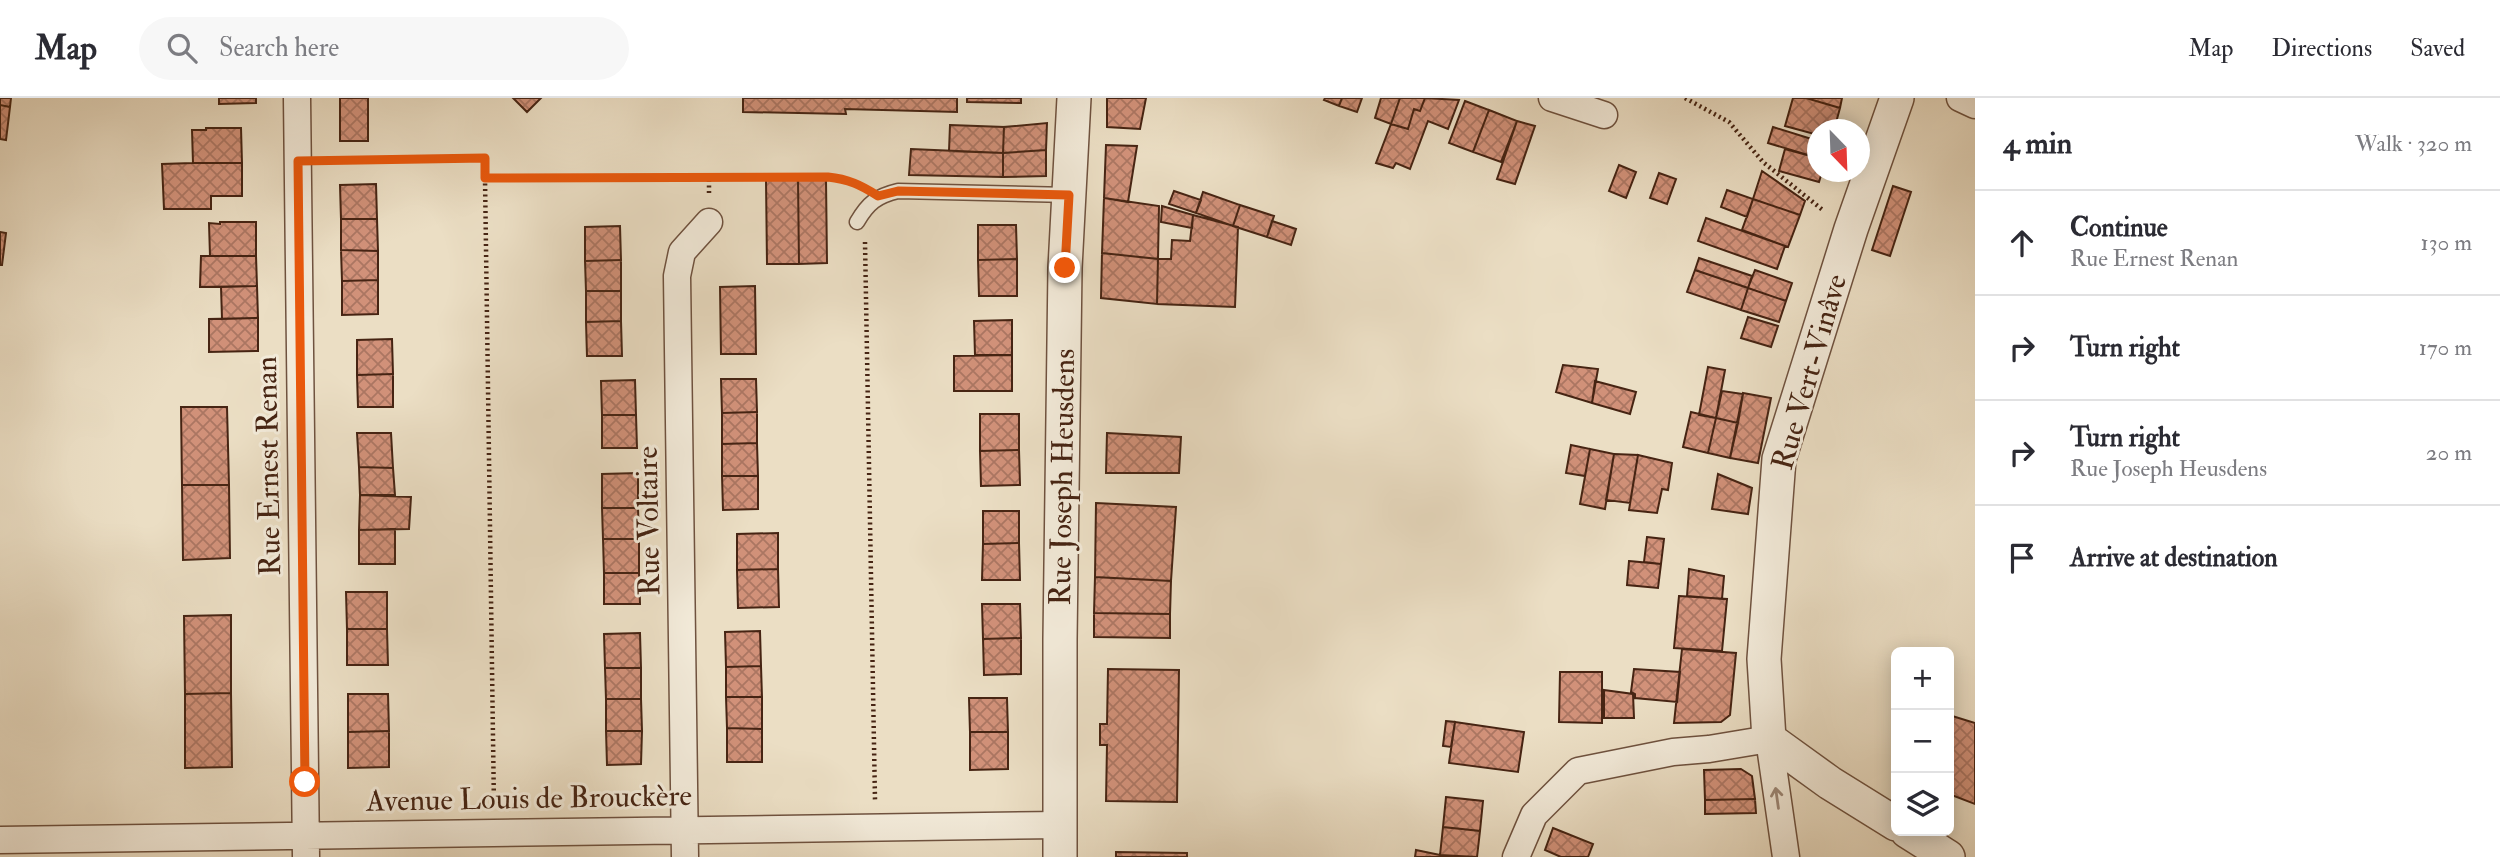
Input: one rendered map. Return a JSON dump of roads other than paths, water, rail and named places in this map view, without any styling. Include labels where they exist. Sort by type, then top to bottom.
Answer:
[{"type":"street","name":"Rue Ernest Renan","points":[[297,98],[306,846]]},
{"type":"street","name":"Rue Joseph Heusdens","points":[[1060,841],[1065,268],[1074,98]]},
{"type":"street","points":[[1552,98],[1604,115]]},
{"type":"street","name":"Rue Vert-Vinâve","points":[[1769,739],[1764,659],[1779,459],[1851,229],[1897,98]]},
{"type":"street","points":[[1960,98],[1975,104]]},
{"type":"street","name":"Rue Voltaire","points":[[685,857],[677,276],[682,252],[709,222]]},
{"type":"street","points":[[1516,857],[1534,814],[1578,771],[1673,752],[1769,739],[1830,783],[1891,821]]},
{"type":"street","points":[[1769,739],[1786,857]]},
{"type":"street","name":"Avenue Louis de Brouckère","points":[[0,840],[306,846],[495,832],[874,827],[1060,841]]},
{"type":"street","points":[[1915,836],[1948,857]]},
{"type":"lane","points":[[857,222],[865,207],[878,196],[898,191],[1069,195]]}]
